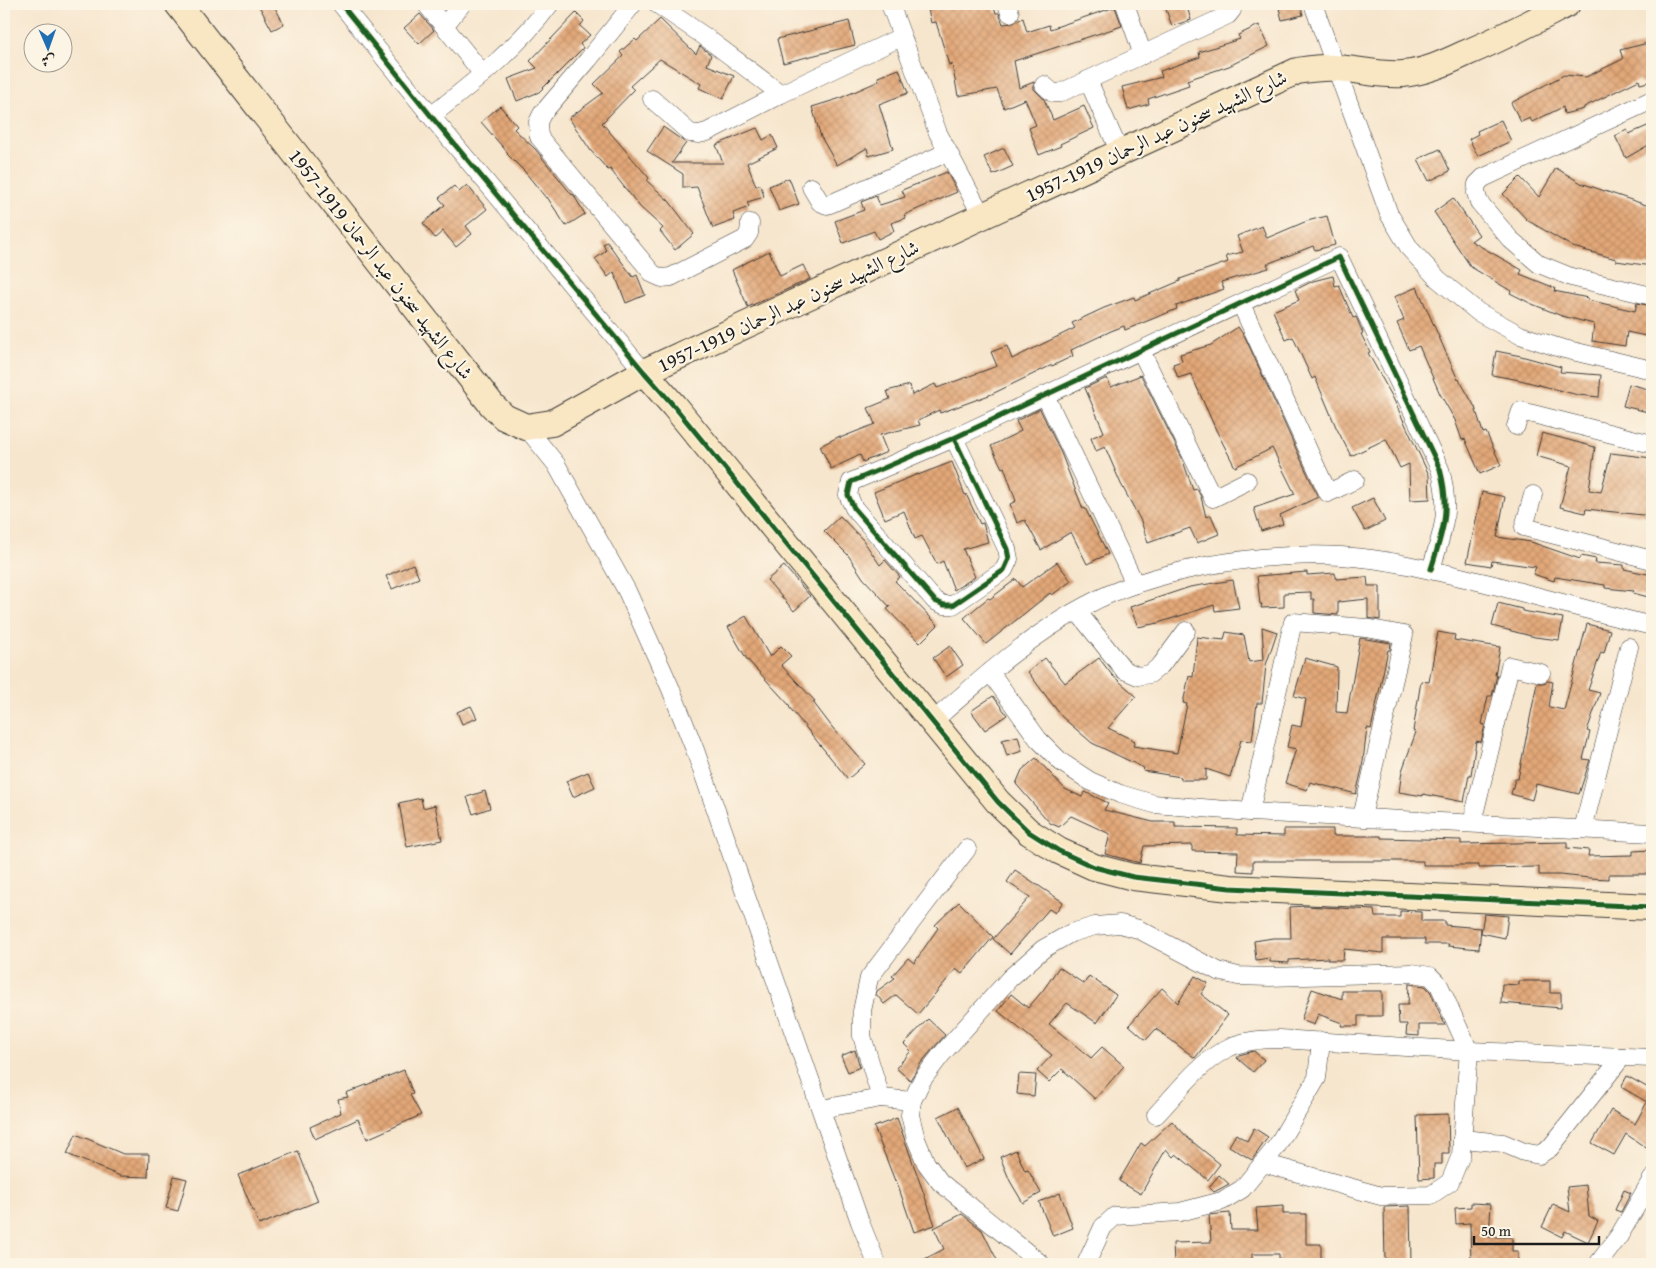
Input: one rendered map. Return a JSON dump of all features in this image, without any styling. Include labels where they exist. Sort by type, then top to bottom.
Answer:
[{"type":"street","points":[[341,4],[674,406],[998,802],[1028,832],[1059,851],[1094,867],[1133,877],[1230,888],[1652,907]]},
{"type":"street","points":[[426,4],[483,74]]},
{"type":"street","points":[[444,26],[462,4]]},
{"type":"street","points":[[432,116],[520,41],[550,4]]},
{"type":"street","points":[[633,4],[542,114],[538,122],[539,137],[653,274],[662,278],[671,277],[745,239],[749,233],[750,224]]},
{"type":"street","points":[[656,4],[704,36],[781,94]]},
{"type":"street","points":[[890,4],[938,133],[982,216]]},
{"type":"street","points":[[1125,4],[1143,55]]},
{"type":"street","points":[[1044,85],[1053,93],[1060,93],[1228,14],[1232,10],[1233,4]]},
{"type":"street","points":[[1313,4],[1389,214],[1410,249],[1438,279],[1478,312],[1520,335],[1560,348],[1652,370]]},
{"type":"street","name":"شارع الشهيد سحنون عبد الرحمان 1919-1957","points":[[185,6],[492,405],[504,417],[526,427],[552,423],[644,372],[1297,71],[1315,68],[1336,68],[1401,74],[1417,72],[1437,66],[1502,38],[1567,4]]},
{"type":"street","points":[[652,99],[690,133],[699,134],[707,132],[781,94],[901,37]]},
{"type":"street","points":[[1088,80],[1120,153]]},
{"type":"street","points":[[1652,100],[1483,178],[1478,184],[1476,193],[1479,202],[1510,239],[1539,264],[1570,277],[1652,296]]},
{"type":"street","points":[[811,187],[820,202],[826,205],[830,204],[948,152]]},
{"type":"street","points":[[954,438],[1007,549],[1009,559],[1004,570],[953,605],[944,605],[935,601],[854,508],[848,495],[851,482],[954,438],[1340,258],[1440,470],[1446,490],[1446,512],[1443,532],[1431,570]]},
{"type":"street","points":[[1241,304],[1328,493],[1355,480]]},
{"type":"street","points":[[1141,350],[1213,498],[1247,482]]},
{"type":"street","points":[[1045,395],[1135,584]]},
{"type":"street","points":[[1516,426],[1521,411],[1652,444]]},
{"type":"street","points":[[526,427],[556,464],[591,526],[627,592],[670,687],[708,786],[877,1264]]},
{"type":"street","points":[[1534,495],[1524,528],[1652,560]]},
{"type":"street","points":[[932,722],[990,672],[1048,628],[1088,604],[1135,584],[1186,570],[1241,560],[1295,556],[1341,556],[1389,561],[1652,626]]},
{"type":"street","points":[[1077,611],[1124,670],[1138,676],[1150,674],[1160,665],[1186,631]]},
{"type":"street","points":[[1250,812],[1293,622],[1366,628],[1404,635],[1362,817]]},
{"type":"street","points":[[1583,829],[1630,647]]},
{"type":"street","points":[[1472,823],[1510,666],[1541,673]]},
{"type":"street","points":[[990,672],[1038,739],[1062,762],[1090,781],[1120,794],[1154,804],[1250,812],[1652,833]]},
{"type":"street","points":[[881,1098],[862,1036],[862,1011],[869,978],[967,849]]},
{"type":"street","points":[[1041,1264],[940,1182],[926,1163],[916,1139],[910,1115],[912,1101],[922,1080],[941,1054],[1010,978],[1043,949],[1071,932],[1094,926],[1120,924],[1138,928],[1218,971],[1238,976],[1269,977],[1412,973],[1430,976],[1439,985],[1469,1051],[1461,1155],[1450,1182],[1431,1195],[1381,1196],[1263,1163]]},
{"type":"street","points":[[1156,1115],[1209,1060],[1231,1047],[1265,1039],[1280,1038],[1469,1051],[1652,1058]]},
{"type":"street","points":[[1086,1264],[1103,1227],[1115,1216],[1180,1212],[1222,1201],[1242,1189],[1277,1146],[1317,1078],[1321,1041]]},
{"type":"street","points":[[1462,1138],[1503,1143],[1524,1152],[1539,1155],[1550,1148],[1622,1056]]},
{"type":"street","points":[[821,1109],[881,1098],[912,1101]]},
{"type":"street","points":[[1598,1264],[1619,1236],[1652,1180]]},
{"type":"building","points":[[258,4],[273,4],[284,24],[272,30]]},
{"type":"building","points":[[927,4],[992,4],[996,13],[999,13],[1003,24],[1013,23],[1023,18],[1027,32],[1049,25],[1050,29],[1115,7],[1122,26],[1014,61],[1019,88],[1034,82],[1034,89],[1044,99],[1053,120],[1084,106],[1094,128],[1060,144],[1061,146],[1039,155],[1029,128],[1036,125],[1025,99],[1004,108],[997,89],[958,96],[952,64],[949,65],[936,22],[931,23]]},
{"type":"building","points":[[1164,4],[1186,4],[1191,20],[1172,26]]},
{"type":"building","points":[[1278,4],[1300,4],[1303,15],[1282,20]]},
{"type":"building","points":[[576,13],[584,21],[580,26],[590,35],[580,44],[583,48],[539,92],[517,101],[508,79],[537,68],[530,61]]},
{"type":"building","points":[[420,14],[434,30],[419,44],[404,28]]},
{"type":"building","points":[[660,19],[696,54],[700,46],[711,55],[707,65],[734,76],[723,99],[699,88],[701,84],[660,59],[630,86],[634,90],[602,123],[649,178],[647,181],[669,201],[694,234],[675,250],[660,231],[663,228],[640,207],[610,169],[608,170],[591,151],[569,118],[603,93],[594,84],[623,56],[620,52],[635,39],[637,41]]},
{"type":"building","points":[[849,21],[855,45],[783,63],[777,39]]},
{"type":"building","points":[[1259,25],[1269,46],[1229,66],[1187,80],[1189,85],[1148,99],[1149,104],[1128,110],[1122,87],[1162,77],[1160,71],[1200,57],[1199,52],[1240,39],[1238,35]]},
{"type":"building","points":[[1652,42],[1652,81],[1640,84],[1639,80],[1584,107],[1584,109],[1564,114],[1563,107],[1532,122],[1530,118],[1521,122],[1511,103],[1564,75],[1586,77],[1623,59],[1620,50]]},
{"type":"building","points":[[899,69],[908,93],[879,104],[893,149],[869,156],[867,148],[837,165],[821,137],[812,107],[838,99],[879,81],[878,77]]},
{"type":"building","points":[[500,106],[517,126],[514,129],[536,150],[573,194],[585,214],[566,226],[547,197],[507,154],[481,122]]},
{"type":"building","points":[[1501,120],[1511,141],[1478,156],[1469,139],[1478,134],[1477,131]]},
{"type":"building","points":[[1652,124],[1652,143],[1626,158],[1615,136],[1627,130],[1629,134]]},
{"type":"building","points":[[663,127],[686,143],[672,163],[723,163],[716,145],[757,128],[763,140],[772,135],[778,148],[747,163],[756,186],[761,185],[764,197],[747,202],[749,207],[733,213],[735,220],[713,228],[697,187],[683,188],[683,174],[647,151]]},
{"type":"building","points":[[1004,148],[1013,166],[993,175],[984,157]]},
{"type":"building","points":[[1440,149],[1450,171],[1429,181],[1418,159]]},
{"type":"building","points":[[1556,168],[1581,183],[1652,207],[1652,266],[1616,261],[1616,259],[1573,247],[1527,220],[1503,194],[1520,177],[1539,197]]},
{"type":"building","points":[[947,172],[957,192],[904,215],[906,218],[891,223],[894,231],[878,239],[874,231],[843,243],[835,221],[864,210],[861,202],[876,196],[880,205],[905,197],[902,190]]},
{"type":"building","points":[[789,178],[799,204],[779,211],[769,186]]},
{"type":"building","points":[[467,185],[487,209],[466,226],[472,234],[456,247],[443,231],[435,238],[423,223],[445,205],[439,198],[454,186],[459,192]]},
{"type":"building","points":[[1453,198],[1479,235],[1471,241],[1522,270],[1520,274],[1555,288],[1554,291],[1588,298],[1588,300],[1635,311],[1637,303],[1652,306],[1650,337],[1627,332],[1625,346],[1592,341],[1594,324],[1562,316],[1532,304],[1510,293],[1511,291],[1471,267],[1434,212]]},
{"type":"building","points":[[1327,216],[1335,245],[1315,250],[1313,246],[1267,264],[1269,268],[1221,282],[1224,289],[1176,306],[1177,309],[1125,330],[1124,326],[1111,331],[1071,350],[1073,356],[992,394],[940,413],[939,410],[918,420],[920,425],[880,435],[887,452],[863,462],[860,455],[831,469],[820,446],[840,436],[840,438],[875,424],[868,408],[890,399],[887,391],[910,385],[912,395],[935,384],[937,388],[997,366],[991,352],[1007,346],[1012,359],[1075,328],[1072,323],[1104,308],[1134,297],[1135,300],[1180,281],[1180,279],[1228,262],[1226,256],[1243,252],[1237,236],[1262,226],[1267,238],[1307,221]]},
{"type":"building","points":[[607,242],[633,277],[637,275],[645,295],[626,303],[614,272],[608,277],[595,259],[606,251],[603,244]]},
{"type":"building","points":[[769,251],[780,276],[803,265],[810,279],[748,307],[732,270]]},
{"type":"building","points":[[1333,276],[1335,286],[1339,285],[1353,318],[1356,317],[1357,319],[1363,333],[1361,334],[1370,352],[1368,353],[1392,396],[1429,475],[1430,499],[1410,500],[1409,464],[1400,468],[1386,439],[1351,456],[1336,427],[1315,377],[1312,379],[1293,337],[1286,340],[1273,311],[1299,300],[1295,290],[1313,281]]},
{"type":"building","points":[[1417,287],[1458,380],[1475,407],[1483,433],[1486,432],[1501,465],[1480,474],[1465,439],[1462,440],[1455,420],[1440,394],[1419,346],[1409,350],[1397,323],[1404,320],[1394,297]]},
{"type":"building","points":[[1238,327],[1245,337],[1318,497],[1280,515],[1283,524],[1261,531],[1254,508],[1295,494],[1272,448],[1235,467],[1191,374],[1178,378],[1173,364],[1182,361],[1180,354],[1211,345]]},
{"type":"building","points":[[1496,351],[1561,367],[1560,372],[1601,375],[1599,397],[1578,395],[1492,375]]},
{"type":"building","points":[[1141,375],[1182,458],[1193,490],[1197,489],[1201,497],[1206,517],[1211,515],[1219,534],[1197,543],[1190,528],[1148,543],[1141,521],[1121,484],[1105,447],[1096,451],[1091,438],[1104,432],[1085,388],[1107,378],[1111,387]]},
{"type":"building","points":[[1629,384],[1652,390],[1652,413],[1623,406]]},
{"type":"building","points":[[1040,409],[1061,453],[1083,509],[1085,508],[1108,554],[1087,564],[1071,532],[1041,550],[1025,520],[1017,523],[1010,504],[1016,501],[1004,467],[1002,468],[991,446],[1021,431],[1016,421]]},
{"type":"building","points":[[1542,433],[1595,447],[1589,490],[1601,492],[1611,453],[1652,458],[1652,516],[1586,509],[1585,513],[1560,507],[1571,466],[1536,456]]},
{"type":"building","points":[[952,462],[965,495],[980,524],[983,523],[988,542],[963,549],[975,577],[954,590],[943,561],[937,564],[922,536],[915,539],[904,511],[885,519],[874,492]]},
{"type":"building","points":[[1482,492],[1505,497],[1497,537],[1531,542],[1580,559],[1581,556],[1596,559],[1595,563],[1624,565],[1624,569],[1652,575],[1652,598],[1633,593],[1634,591],[1605,588],[1605,585],[1555,577],[1554,581],[1533,574],[1536,567],[1492,561],[1491,566],[1467,562]]},
{"type":"building","points":[[1373,498],[1385,521],[1365,531],[1352,508]]},
{"type":"building","points":[[840,516],[863,540],[880,565],[885,560],[900,577],[895,581],[938,625],[920,643],[887,609],[890,607],[863,578],[848,555],[824,531]]},
{"type":"building","points":[[1057,562],[1071,581],[1052,595],[1050,593],[986,644],[964,618],[988,598],[990,599],[1016,579],[1022,587]]},
{"type":"building","points":[[413,564],[419,578],[392,589],[386,576]]},
{"type":"building","points":[[784,566],[810,596],[794,611],[767,580]]},
{"type":"building","points":[[1307,572],[1307,575],[1335,573],[1336,579],[1367,577],[1368,586],[1380,586],[1380,620],[1368,618],[1368,599],[1338,602],[1338,615],[1314,613],[1314,599],[1311,599],[1311,592],[1284,593],[1284,607],[1261,608],[1257,576]]},
{"type":"building","points":[[1233,580],[1239,608],[1215,611],[1214,605],[1158,623],[1138,627],[1130,607],[1190,587]]},
{"type":"building","points":[[1498,603],[1522,609],[1522,611],[1563,618],[1559,640],[1535,637],[1492,626]]},
{"type":"building","points":[[746,616],[770,657],[781,646],[791,656],[781,665],[815,701],[813,702],[832,727],[865,764],[848,779],[790,706],[746,658],[728,627]]},
{"type":"building","points":[[1587,624],[1610,630],[1604,653],[1601,652],[1588,690],[1600,693],[1587,731],[1590,732],[1583,759],[1590,760],[1579,794],[1536,784],[1532,800],[1511,794],[1515,779],[1518,779],[1537,683],[1553,682],[1549,707],[1564,710]]},
{"type":"building","points":[[1262,627],[1277,632],[1266,665],[1262,703],[1257,703],[1252,741],[1241,740],[1230,777],[1206,769],[1206,780],[1181,780],[1181,777],[1143,771],[1144,768],[1092,743],[1062,717],[1028,672],[1045,658],[1065,683],[1099,658],[1112,675],[1136,696],[1108,728],[1135,741],[1133,746],[1177,753],[1187,704],[1183,703],[1189,676],[1193,677],[1197,637],[1224,640],[1226,632],[1244,635],[1249,662],[1264,660]]},
{"type":"building","points":[[1438,632],[1455,635],[1454,640],[1500,647],[1495,675],[1497,675],[1492,696],[1488,696],[1482,724],[1485,725],[1481,742],[1476,741],[1471,775],[1469,775],[1464,802],[1423,794],[1423,796],[1399,792],[1402,771],[1416,732],[1413,731],[1421,681],[1429,682]]},
{"type":"building","points":[[1360,638],[1391,643],[1371,729],[1367,728],[1362,769],[1356,794],[1310,782],[1307,790],[1285,783],[1296,749],[1287,747],[1292,725],[1301,727],[1306,699],[1294,696],[1305,658],[1337,667],[1336,712],[1347,713]]},
{"type":"building","points":[[950,646],[963,665],[946,677],[933,658]]},
{"type":"building","points":[[993,696],[1007,715],[985,730],[971,711]]},
{"type":"building","points":[[471,706],[477,718],[462,724],[457,712]]},
{"type":"building","points":[[1018,736],[1022,751],[1007,756],[1002,740]]},
{"type":"building","points":[[1036,758],[1065,789],[1082,797],[1085,792],[1108,803],[1104,810],[1153,822],[1175,822],[1175,827],[1237,828],[1237,835],[1284,836],[1284,829],[1333,829],[1333,836],[1461,840],[1461,844],[1567,842],[1567,848],[1589,850],[1588,856],[1633,855],[1633,851],[1652,850],[1652,874],[1609,874],[1609,879],[1590,878],[1539,875],[1539,867],[1479,868],[1479,865],[1423,865],[1423,861],[1253,861],[1253,872],[1237,871],[1238,852],[1192,851],[1192,845],[1144,846],[1140,863],[1105,854],[1110,834],[1071,816],[1059,827],[1050,823],[1016,784],[1022,770]]},
{"type":"building","points":[[588,772],[595,787],[573,797],[566,781]]},
{"type":"building","points":[[485,791],[490,808],[473,814],[467,797]]},
{"type":"building","points":[[421,798],[423,808],[435,805],[442,840],[407,847],[399,803]]},
{"type":"building","points":[[1015,870],[1063,902],[1055,913],[1049,909],[1010,954],[993,939],[1030,897],[1007,882]]},
{"type":"building","points":[[959,902],[993,937],[962,974],[956,969],[918,1014],[896,995],[884,1004],[876,994],[877,991],[895,978],[892,976],[908,958],[914,963],[938,928],[935,925]]},
{"type":"building","points":[[1306,906],[1374,910],[1375,917],[1400,917],[1400,911],[1421,912],[1421,921],[1445,921],[1445,925],[1481,928],[1479,949],[1448,946],[1449,944],[1425,944],[1425,939],[1383,939],[1383,953],[1344,949],[1343,960],[1328,960],[1328,958],[1289,960],[1289,963],[1270,962],[1270,958],[1256,960],[1254,941],[1291,938],[1290,907]]},
{"type":"building","points":[[1484,914],[1508,916],[1505,938],[1481,933]]},
{"type":"building","points":[[1059,967],[1084,984],[1089,976],[1116,995],[1097,1023],[1067,1003],[1049,1024],[1091,1058],[1102,1047],[1124,1066],[1095,1099],[1062,1069],[1049,1082],[1037,1071],[1052,1055],[998,1011],[1011,994],[1028,1008]]},
{"type":"building","points":[[1195,976],[1208,983],[1201,994],[1228,1015],[1195,1058],[1156,1029],[1146,1040],[1129,1025],[1162,988],[1178,1003]]},
{"type":"building","points":[[1519,981],[1550,981],[1550,993],[1561,993],[1561,1008],[1501,1003],[1502,984],[1519,985]]},
{"type":"building","points":[[1409,984],[1425,986],[1430,991],[1445,1025],[1419,1025],[1419,1036],[1406,1035],[1407,1024],[1399,1024],[1398,1005],[1408,1005]]},
{"type":"building","points":[[1312,989],[1342,999],[1342,991],[1382,991],[1382,1016],[1358,1016],[1358,1026],[1341,1026],[1342,1023],[1318,1014],[1314,1025],[1301,1020]]},
{"type":"building","points":[[928,1019],[945,1035],[921,1063],[910,1080],[896,1068],[911,1051],[904,1044]]},
{"type":"building","points":[[855,1050],[860,1067],[848,1072],[841,1056]]},
{"type":"building","points":[[1254,1051],[1264,1060],[1253,1072],[1237,1058],[1239,1055]]},
{"type":"building","points":[[404,1070],[413,1094],[410,1095],[421,1115],[367,1139],[358,1119],[315,1139],[310,1127],[341,1113],[338,1099],[348,1097],[346,1093]]},
{"type":"building","points":[[1019,1074],[1036,1075],[1034,1096],[1017,1094]]},
{"type":"building","points":[[1627,1076],[1652,1090],[1652,1152],[1626,1134],[1614,1155],[1592,1143],[1611,1110],[1635,1124],[1647,1102],[1621,1087]]},
{"type":"building","points":[[958,1107],[984,1159],[964,1168],[938,1117]]},
{"type":"building","points":[[1448,1114],[1449,1153],[1442,1153],[1442,1164],[1434,1164],[1434,1178],[1419,1179],[1417,1115]]},
{"type":"building","points":[[897,1118],[935,1225],[914,1232],[896,1180],[874,1127]]},
{"type":"building","points":[[1172,1121],[1189,1139],[1220,1164],[1208,1180],[1176,1154],[1173,1157],[1166,1149],[1141,1194],[1119,1181],[1141,1143],[1145,1146]]},
{"type":"building","points":[[1254,1128],[1268,1137],[1252,1160],[1229,1146],[1236,1134],[1247,1141]]},
{"type":"building","points":[[76,1134],[123,1154],[149,1154],[148,1177],[120,1176],[67,1154]]},
{"type":"building","points":[[1016,1150],[1025,1171],[1028,1170],[1041,1193],[1023,1203],[1010,1181],[1000,1157]]},
{"type":"building","points":[[298,1151],[318,1201],[259,1225],[238,1175]]},
{"type":"building","points":[[1219,1175],[1229,1184],[1214,1192],[1209,1187]]},
{"type":"building","points":[[174,1176],[187,1179],[178,1211],[166,1208]]},
{"type":"building","points":[[1586,1185],[1589,1216],[1598,1221],[1588,1242],[1565,1231],[1562,1237],[1542,1227],[1553,1204],[1570,1212],[1567,1187]]},
{"type":"building","points":[[1624,1190],[1631,1193],[1621,1212],[1615,1210]]},
{"type":"building","points":[[1060,1193],[1073,1228],[1053,1236],[1039,1202]]},
{"type":"building","points":[[1471,1203],[1491,1204],[1489,1237],[1512,1237],[1512,1251],[1518,1251],[1518,1264],[1471,1264],[1470,1223],[1456,1224],[1455,1208],[1471,1207]]},
{"type":"building","points":[[1283,1206],[1283,1214],[1306,1214],[1306,1244],[1321,1244],[1321,1264],[1279,1264],[1279,1254],[1252,1254],[1252,1264],[1174,1264],[1173,1243],[1211,1242],[1209,1215],[1230,1213],[1231,1230],[1258,1230],[1256,1208]]},
{"type":"building","points":[[1410,1206],[1411,1264],[1385,1264],[1384,1207]]},
{"type":"building","points":[[962,1214],[982,1230],[999,1264],[915,1264],[944,1249],[934,1228]]},
{"type":"cycle path","points":[[341,4],[431,116],[674,406],[998,802],[1029,832],[1059,851],[1094,867],[1133,877],[1230,888],[1652,907]]},
{"type":"cycle path","points":[[954,438],[1007,549],[1009,559],[1004,570],[953,605],[944,605],[935,601],[854,508],[848,495],[851,482],[954,438],[1339,257],[1440,469],[1445,509],[1442,531],[1431,569]]}]
